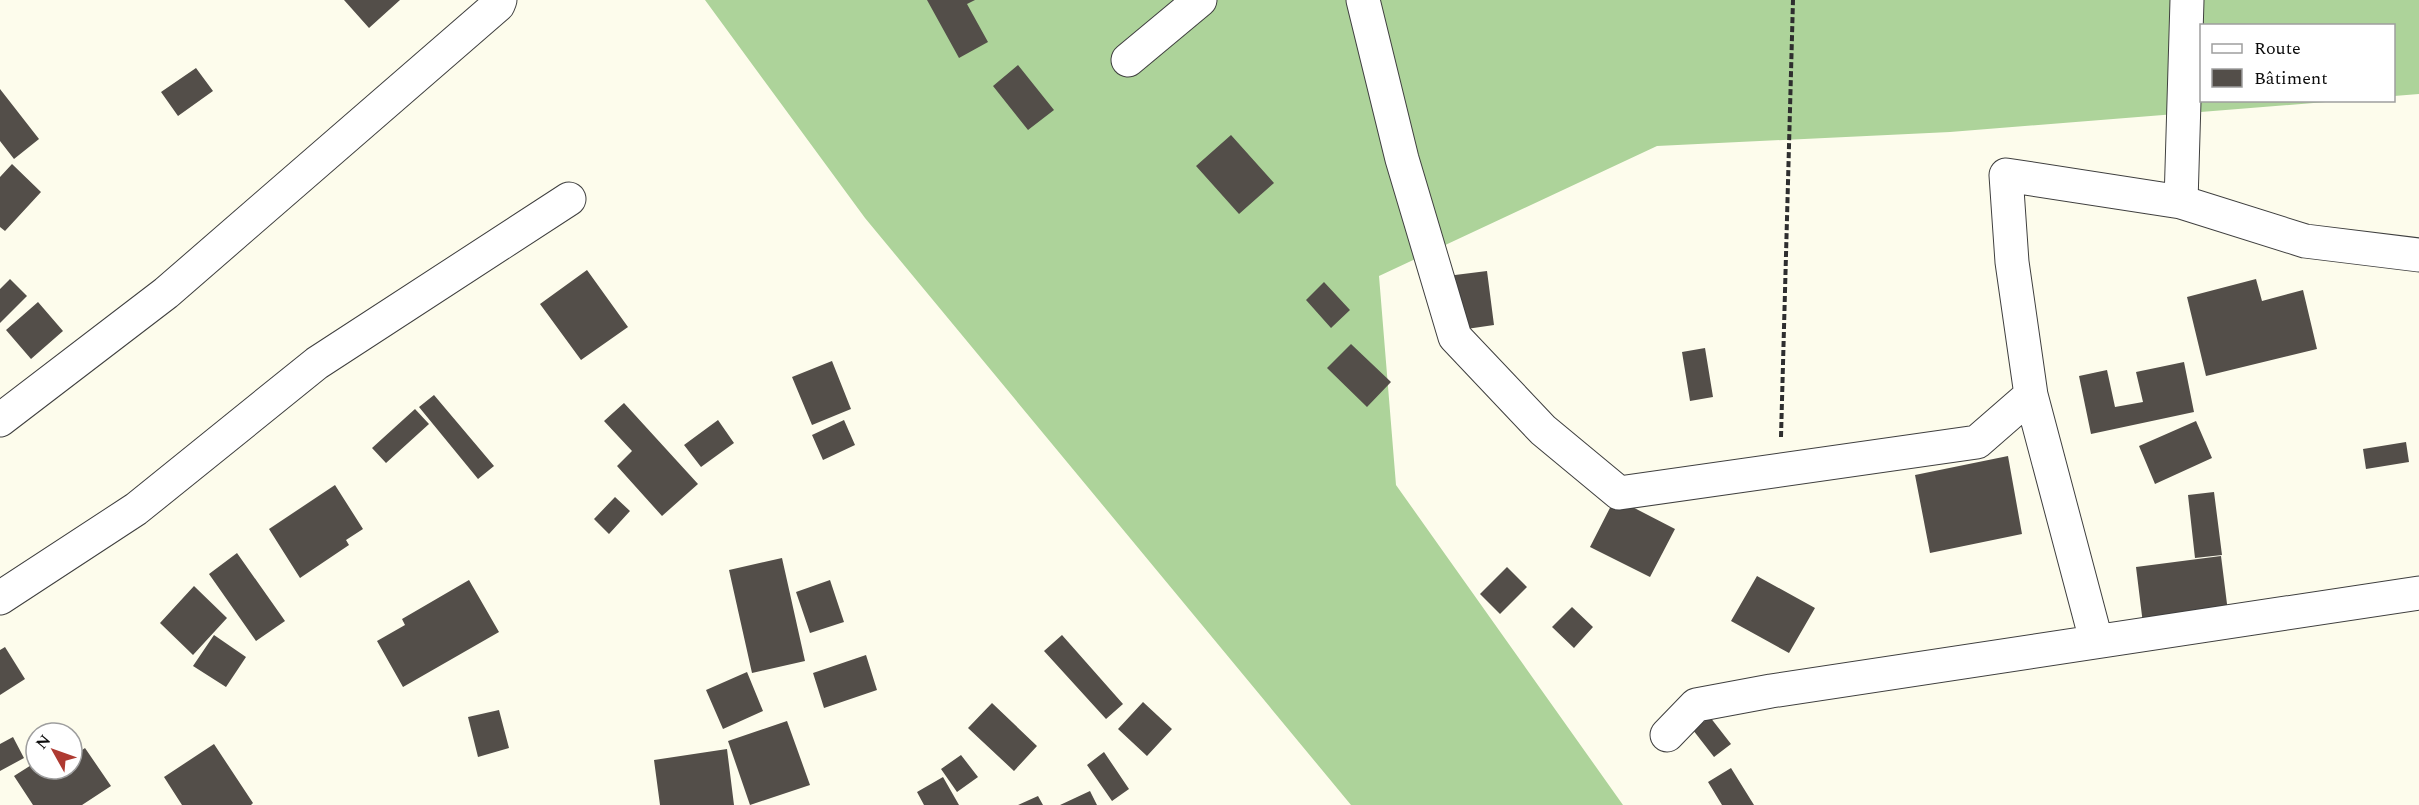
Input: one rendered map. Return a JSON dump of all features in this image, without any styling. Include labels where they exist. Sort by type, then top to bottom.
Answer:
[{"type":"street","points":[[0,420],[166,293],[498,5],[500,0]]},
{"type":"street","points":[[1128,60],[1200,0]]},
{"type":"street","points":[[1363,0],[1402,159],[1455,337],[1543,430],[1619,493],[1977,442],[2031,395]]},
{"type":"street","points":[[2181,202],[2187,0]]},
{"type":"street","points":[[2096,640],[2031,395],[2012,262],[2006,175],[2181,202],[2305,241],[2419,255]]},
{"type":"street","points":[[0,598],[136,509],[316,363],[569,199]]},
{"type":"street","points":[[1667,735],[1696,705],[1771,690],[2419,593]]},
{"type":"path","points":[[1780,470],[1793,0]]},
{"type":"green space","points":[[705,0],[2419,0],[2419,94],[2395,96],[2395,24],[2200,24],[2200,102],[2325,102],[1950,132],[1657,146],[1379,276],[1396,485],[1623,805],[1351,805],[865,218]]},
{"type":"building","points":[[344,0],[400,0],[369,28]]},
{"type":"building","points":[[927,0],[975,0],[967,4],[988,42],[959,58]]},
{"type":"building","points":[[1018,65],[1054,110],[1028,130],[993,86]]},
{"type":"building","points":[[196,68],[213,91],[178,116],[161,92]]},
{"type":"building","points":[[0,89],[39,139],[14,159],[0,141]]},
{"type":"building","points":[[1231,135],[1274,183],[1239,214],[1196,166]]},
{"type":"building","points":[[12,164],[41,192],[5,231],[0,227],[0,177]]},
{"type":"building","points":[[587,270],[628,327],[581,360],[540,304]]},
{"type":"building","points":[[1487,271],[1494,325],[1439,333],[1431,278]]},
{"type":"building","points":[[10,279],[27,296],[0,323],[0,289]]},
{"type":"building","points":[[2256,279],[2262,301],[2303,290],[2317,349],[2206,376],[2187,297]]},
{"type":"building","points":[[1324,282],[1350,310],[1331,328],[1306,300]]},
{"type":"building","points":[[38,302],[63,331],[31,359],[6,330]]},
{"type":"building","points":[[1351,344],[1391,382],[1367,407],[1327,368]]},
{"type":"building","points":[[1705,348],[1713,397],[1690,401],[1682,352]]},
{"type":"building","points":[[832,361],[851,409],[812,425],[792,377]]},
{"type":"building","points":[[2184,362],[2194,412],[2091,434],[2079,376],[2107,370],[2115,407],[2143,402],[2136,372]]},
{"type":"building","points":[[434,395],[494,466],[478,479],[419,407]]},
{"type":"building","points":[[624,403],[698,484],[662,516],[617,466],[632,451],[604,421]]},
{"type":"building","points":[[415,409],[429,424],[386,463],[372,448]]},
{"type":"building","points":[[718,420],[734,443],[701,467],[684,445]]},
{"type":"building","points":[[844,420],[855,445],[823,460],[812,435]]},
{"type":"building","points":[[2196,421],[2212,458],[2155,484],[2139,446]]},
{"type":"building","points":[[2406,442],[2409,462],[2366,469],[2363,449]]},
{"type":"building","points":[[2008,456],[2022,534],[1930,553],[1915,475]]},
{"type":"building","points":[[335,485],[363,529],[346,540],[349,545],[300,578],[269,529]]},
{"type":"building","points":[[2214,492],[2222,555],[2195,558],[2188,495]]},
{"type":"building","points":[[615,497],[630,511],[609,534],[594,519]]},
{"type":"building","points":[[1615,498],[1675,529],[1650,577],[1590,547]]},
{"type":"building","points":[[237,553],[285,621],[256,641],[209,574]]},
{"type":"building","points":[[2221,556],[2228,612],[2143,624],[2136,567]]},
{"type":"building","points":[[782,558],[805,661],[752,673],[729,570]]},
{"type":"building","points":[[1507,567],[1527,587],[1500,614],[1480,594]]},
{"type":"building","points":[[1757,576],[1815,608],[1789,653],[1731,621]]},
{"type":"building","points":[[469,580],[499,632],[403,687],[377,641],[405,625],[402,619]]},
{"type":"building","points":[[830,580],[844,622],[810,633],[796,592]]},
{"type":"building","points":[[194,586],[227,618],[193,655],[160,623]]},
{"type":"building","points":[[1572,607],[1593,627],[1574,648],[1552,627]]},
{"type":"building","points":[[214,635],[246,657],[226,687],[193,666]]},
{"type":"building","points":[[1062,635],[1123,704],[1106,719],[1044,651]]},
{"type":"building","points":[[5,647],[25,679],[0,695],[0,650]]},
{"type":"building","points":[[866,655],[877,690],[824,708],[813,673]]},
{"type":"building","points":[[747,672],[763,711],[723,729],[706,690]]},
{"type":"building","points":[[1143,702],[1172,729],[1147,756],[1118,729]]},
{"type":"building","points":[[992,703],[1037,746],[1014,771],[968,728]]},
{"type":"building","points":[[499,710],[509,748],[478,757],[468,717]]},
{"type":"building","points":[[1710,717],[1731,744],[1714,757],[1693,730]]},
{"type":"building","points":[[787,721],[810,785],[750,805],[728,741]]},
{"type":"building","points":[[13,737],[24,758],[0,771],[0,744]]},
{"type":"building","points":[[214,744],[253,803],[251,805],[182,805],[164,777]]},
{"type":"building","points":[[84,749],[111,786],[82,805],[33,805],[14,776],[24,770],[24,781],[84,781]]},
{"type":"building","points":[[727,749],[734,805],[660,805],[654,760]]},
{"type":"building","points":[[1104,752],[1129,789],[1112,801],[1087,765]]},
{"type":"building","points":[[961,755],[978,777],[957,792],[941,769]]},
{"type":"building","points":[[1731,768],[1754,805],[1722,805],[1708,782]]},
{"type":"building","points":[[943,777],[959,805],[924,805],[917,792]]},
{"type":"building","points":[[1090,791],[1097,805],[1060,805]]},
{"type":"building","points":[[1038,796],[1043,805],[1018,805]]}]
